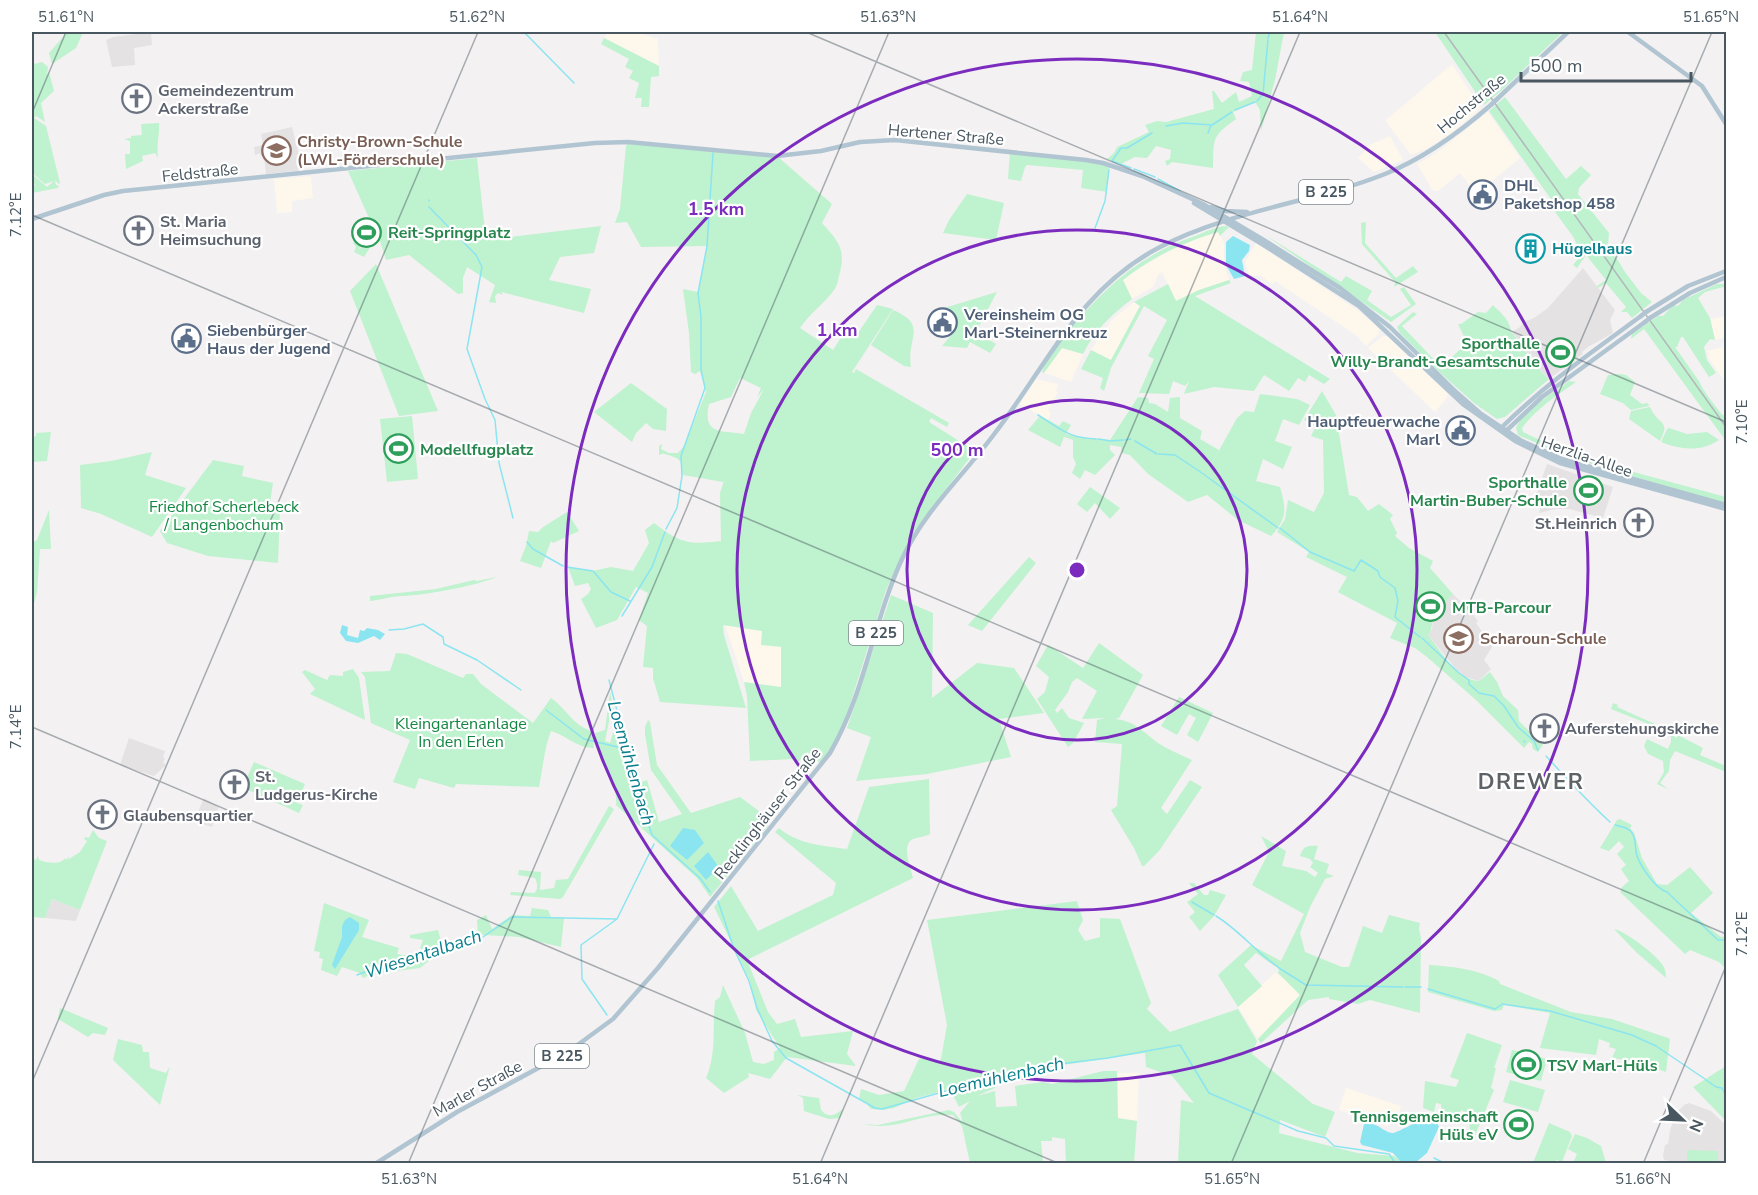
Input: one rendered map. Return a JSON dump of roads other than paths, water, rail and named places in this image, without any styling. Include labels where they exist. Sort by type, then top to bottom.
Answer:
[{"type":"main road","name":"Hochstraße","points":[[1411,162],[1452,136],[1493,102],[1568,32]]},
{"type":"main road","points":[[1628,32],[1706,90],[1726,124]]},
{"type":"main road","name":"Hertener Straße","points":[[625,142],[777,156],[821,152],[860,142],[907,141],[1103,163],[1142,176],[1203,204],[1228,220]]},
{"type":"main road","name":"Feldstraße","points":[[32,219],[123,191],[576,144],[625,142]]},
{"type":"main road","name":"Recklinghäuser Straße","points":[[711,902],[816,773],[833,748],[847,719],[897,570],[909,544],[928,514],[995,433],[1062,334],[1092,298],[1111,280],[1160,247],[1228,220],[1345,188],[1411,162]]},
{"type":"main road","name":"Hertener Straße","points":[[1187,198],[1208,212],[1228,220]]},
{"type":"main road","points":[[1203,204],[1226,211],[1252,212]]},
{"type":"main road","points":[[1205,228],[1212,219],[1208,212]]},
{"type":"main road","points":[[1245,229],[1241,220],[1246,214]]},
{"type":"main road","name":"Herzlia-Allee","points":[[1228,220],[1364,306],[1390,327],[1460,396],[1502,431],[1562,459],[1726,507]]},
{"type":"main road","name":"Herzlia-Allee","points":[[1228,220],[1359,306],[1453,395],[1502,431],[1539,454],[1560,463],[1726,507]]},
{"type":"main road","points":[[1491,421],[1506,420],[1556,378],[1663,300],[1688,286],[1726,271]]},
{"type":"main road","points":[[1502,431],[1542,397],[1664,308],[1726,277]]},
{"type":"main road","points":[[1502,431],[1520,409]]},
{"type":"main road","points":[[1517,419],[1513,430],[1522,441]]},
{"type":"main road","name":"Marler Straße","points":[[375,1164],[457,1112],[568,1052],[606,1025],[644,985],[711,902]]},
{"type":"water","points":[[1233,236],[1250,245],[1249,251],[1242,260],[1245,276],[1234,279],[1226,265],[1226,242]]},
{"type":"water","points":[[342,625],[348,627],[347,635],[358,638],[360,630],[364,631],[367,628],[385,634],[380,640],[374,636],[358,643],[346,641],[340,633]]},
{"type":"water","points":[[683,828],[695,830],[704,843],[687,860],[670,846]]},
{"type":"water","points":[[708,852],[721,870],[714,872],[706,880],[694,866]]},
{"type":"water","points":[[350,917],[359,923],[359,930],[335,969],[332,965],[342,937],[342,926]]},
{"type":"water","points":[[1428,1119],[1436,1120],[1439,1127],[1427,1153],[1415,1163],[1402,1163],[1393,1153],[1362,1145],[1360,1142],[1364,1124],[1376,1125],[1392,1133]]},
{"type":"waterway","points":[[524,32],[574,83]]},
{"type":"waterway","points":[[1268,38],[1270,32]]},
{"type":"waterway","points":[[1257,101],[1263,94],[1268,40]]},
{"type":"waterway","points":[[1235,110],[1255,102]]},
{"type":"waterway","points":[[1166,126],[1183,123],[1212,125],[1232,112]]},
{"type":"waterway","points":[[1208,133],[1211,125]]},
{"type":"waterway","points":[[1131,168],[1112,161],[1121,148],[1127,148],[1152,133]]},
{"type":"waterway","points":[[666,529],[677,508],[682,476],[681,456],[705,388],[701,370],[701,317],[698,293],[707,246],[713,153]]},
{"type":"waterway","points":[[1134,169],[1155,177]]},
{"type":"waterway","points":[[1095,228],[1105,201],[1109,170]]},
{"type":"waterway","points":[[1158,179],[1180,191]]},
{"type":"waterway","name":"Loemühlenbach","points":[[429,207],[476,255],[482,267],[467,349],[495,420],[499,463],[513,518]]},
{"type":"waterway","points":[[1038,415],[1071,435],[1096,439]]},
{"type":"waterway","points":[[1098,439],[1123,440]]},
{"type":"waterway","points":[[1125,440],[1131,439]]},
{"type":"waterway","points":[[1135,441],[1157,454]]},
{"type":"waterway","points":[[1159,454],[1175,455],[1205,475]]},
{"type":"waterway","points":[[1206,476],[1278,528]]},
{"type":"waterway","points":[[1280,528],[1310,552],[1354,571],[1361,560],[1378,571],[1380,577],[1395,588],[1398,601],[1395,617],[1420,637]]},
{"type":"waterway","points":[[622,616],[652,567],[665,532]]},
{"type":"waterway","name":"Loemühlenbach","points":[[527,542],[533,549],[563,566]]},
{"type":"waterway","name":"Loemühlenbach","points":[[567,567],[593,571],[611,592],[630,601]]},
{"type":"waterway","points":[[389,630],[423,624],[443,637],[444,644],[477,660],[521,690]]},
{"type":"waterway","points":[[1422,638],[1469,680],[1469,684],[1479,693],[1494,696],[1518,727],[1534,741],[1538,750]]},
{"type":"waterway","name":"Loemühlenbach","points":[[609,680],[630,769],[652,835],[700,878],[710,892]]},
{"type":"waterway","points":[[546,710],[584,739],[626,749]]},
{"type":"waterway","points":[[1546,756],[1610,822]]},
{"type":"waterway","points":[[1615,825],[1631,831],[1635,839],[1637,857],[1652,881],[1718,940],[1726,940]]},
{"type":"waterway","name":"Wiesentalbach","points":[[357,975],[381,966],[404,964],[440,947],[480,939],[512,917],[617,919],[654,844]]},
{"type":"waterway","name":"Loemühlenbach","points":[[718,901],[734,949],[772,1041],[786,1058],[875,1108],[882,1109],[1028,1068],[1108,1058],[1180,1045],[1209,1093],[1298,1131],[1326,1138],[1334,1146],[1389,1154],[1396,1164]]},
{"type":"waterway","points":[[1192,902],[1214,915]]},
{"type":"waterway","points":[[1216,916],[1278,967]]},
{"type":"waterway","points":[[607,1015],[582,979],[581,945],[617,919]]},
{"type":"waterway","points":[[1279,968],[1306,985],[1403,987]]},
{"type":"waterway","points":[[1405,987],[1421,987]]},
{"type":"waterway","points":[[1428,989],[1495,1009],[1501,1005]]},
{"type":"waterway","points":[[1502,1004],[1550,1011],[1632,1035],[1656,1046],[1705,1079]]},
{"type":"waterway","points":[[1706,1080],[1722,1088],[1726,1096]]},
{"type":"waterway","name":"Loemühlenbach","points":[[1434,1158],[1446,1164]]},
{"type":"railway","points":[[1444,32],[1726,427]]},
{"type":"place","name":"Gemeindezentrum Ackerstraße","points":[[137,99]]},
{"type":"place","name":"Christy-Brown-Schule (LWL-Förderschule)","points":[[276,150]]},
{"type":"place","name":"DHL Paketshop 458","points":[[1483,194]]},
{"type":"place","name":"St. Maria Heimsuchung","points":[[139,230]]},
{"type":"place","name":"Reit-Springplatz","points":[[367,232]]},
{"type":"place","name":"Hügelhaus","points":[[1531,248]]},
{"type":"place","name":"Vereinsheim OG Marl-Steinernkreuz","points":[[943,323]]},
{"type":"place","name":"Siebenbürger Haus der Jugend","points":[[186,339]]},
{"type":"place","name":"Sporthalle Willy-Brandt-Gesamtschule","points":[[1561,352]]},
{"type":"place","name":"Hauptfeuerwache Marl","points":[[1461,430]]},
{"type":"place","name":"Modellfugplatz","points":[[399,449]]},
{"type":"place","name":"Sporthalle Martin-Buber-Schule","points":[[1588,491]]},
{"type":"place","name":"St.Heinrich","points":[[1638,523]]},
{"type":"place","name":"MTB-Parcour","points":[[1431,607]]},
{"type":"place","name":"Scharoun-Schule","points":[[1459,638]]},
{"type":"place","name":"Auferstehungskirche","points":[[1544,728]]},
{"type":"place","name":"St. Ludgerus-Kirche","points":[[234,785]]},
{"type":"place","name":"Glaubensquartier","points":[[102,815]]},
{"type":"place","name":"TSV Marl-Hüls","points":[[1526,1065]]},
{"type":"place","name":"Tennisgemeinschaft Hüls eV","points":[[1519,1125]]},
{"type":"district","name":"DREWER","points":[[1531,781]]},
{"type":"park label","name":"Friedhof Scherlebeck / Langenbochum","points":[[224,515]]},
{"type":"park label","name":"Kleingartenanlage In den Erlen","points":[[461,732]]}]
